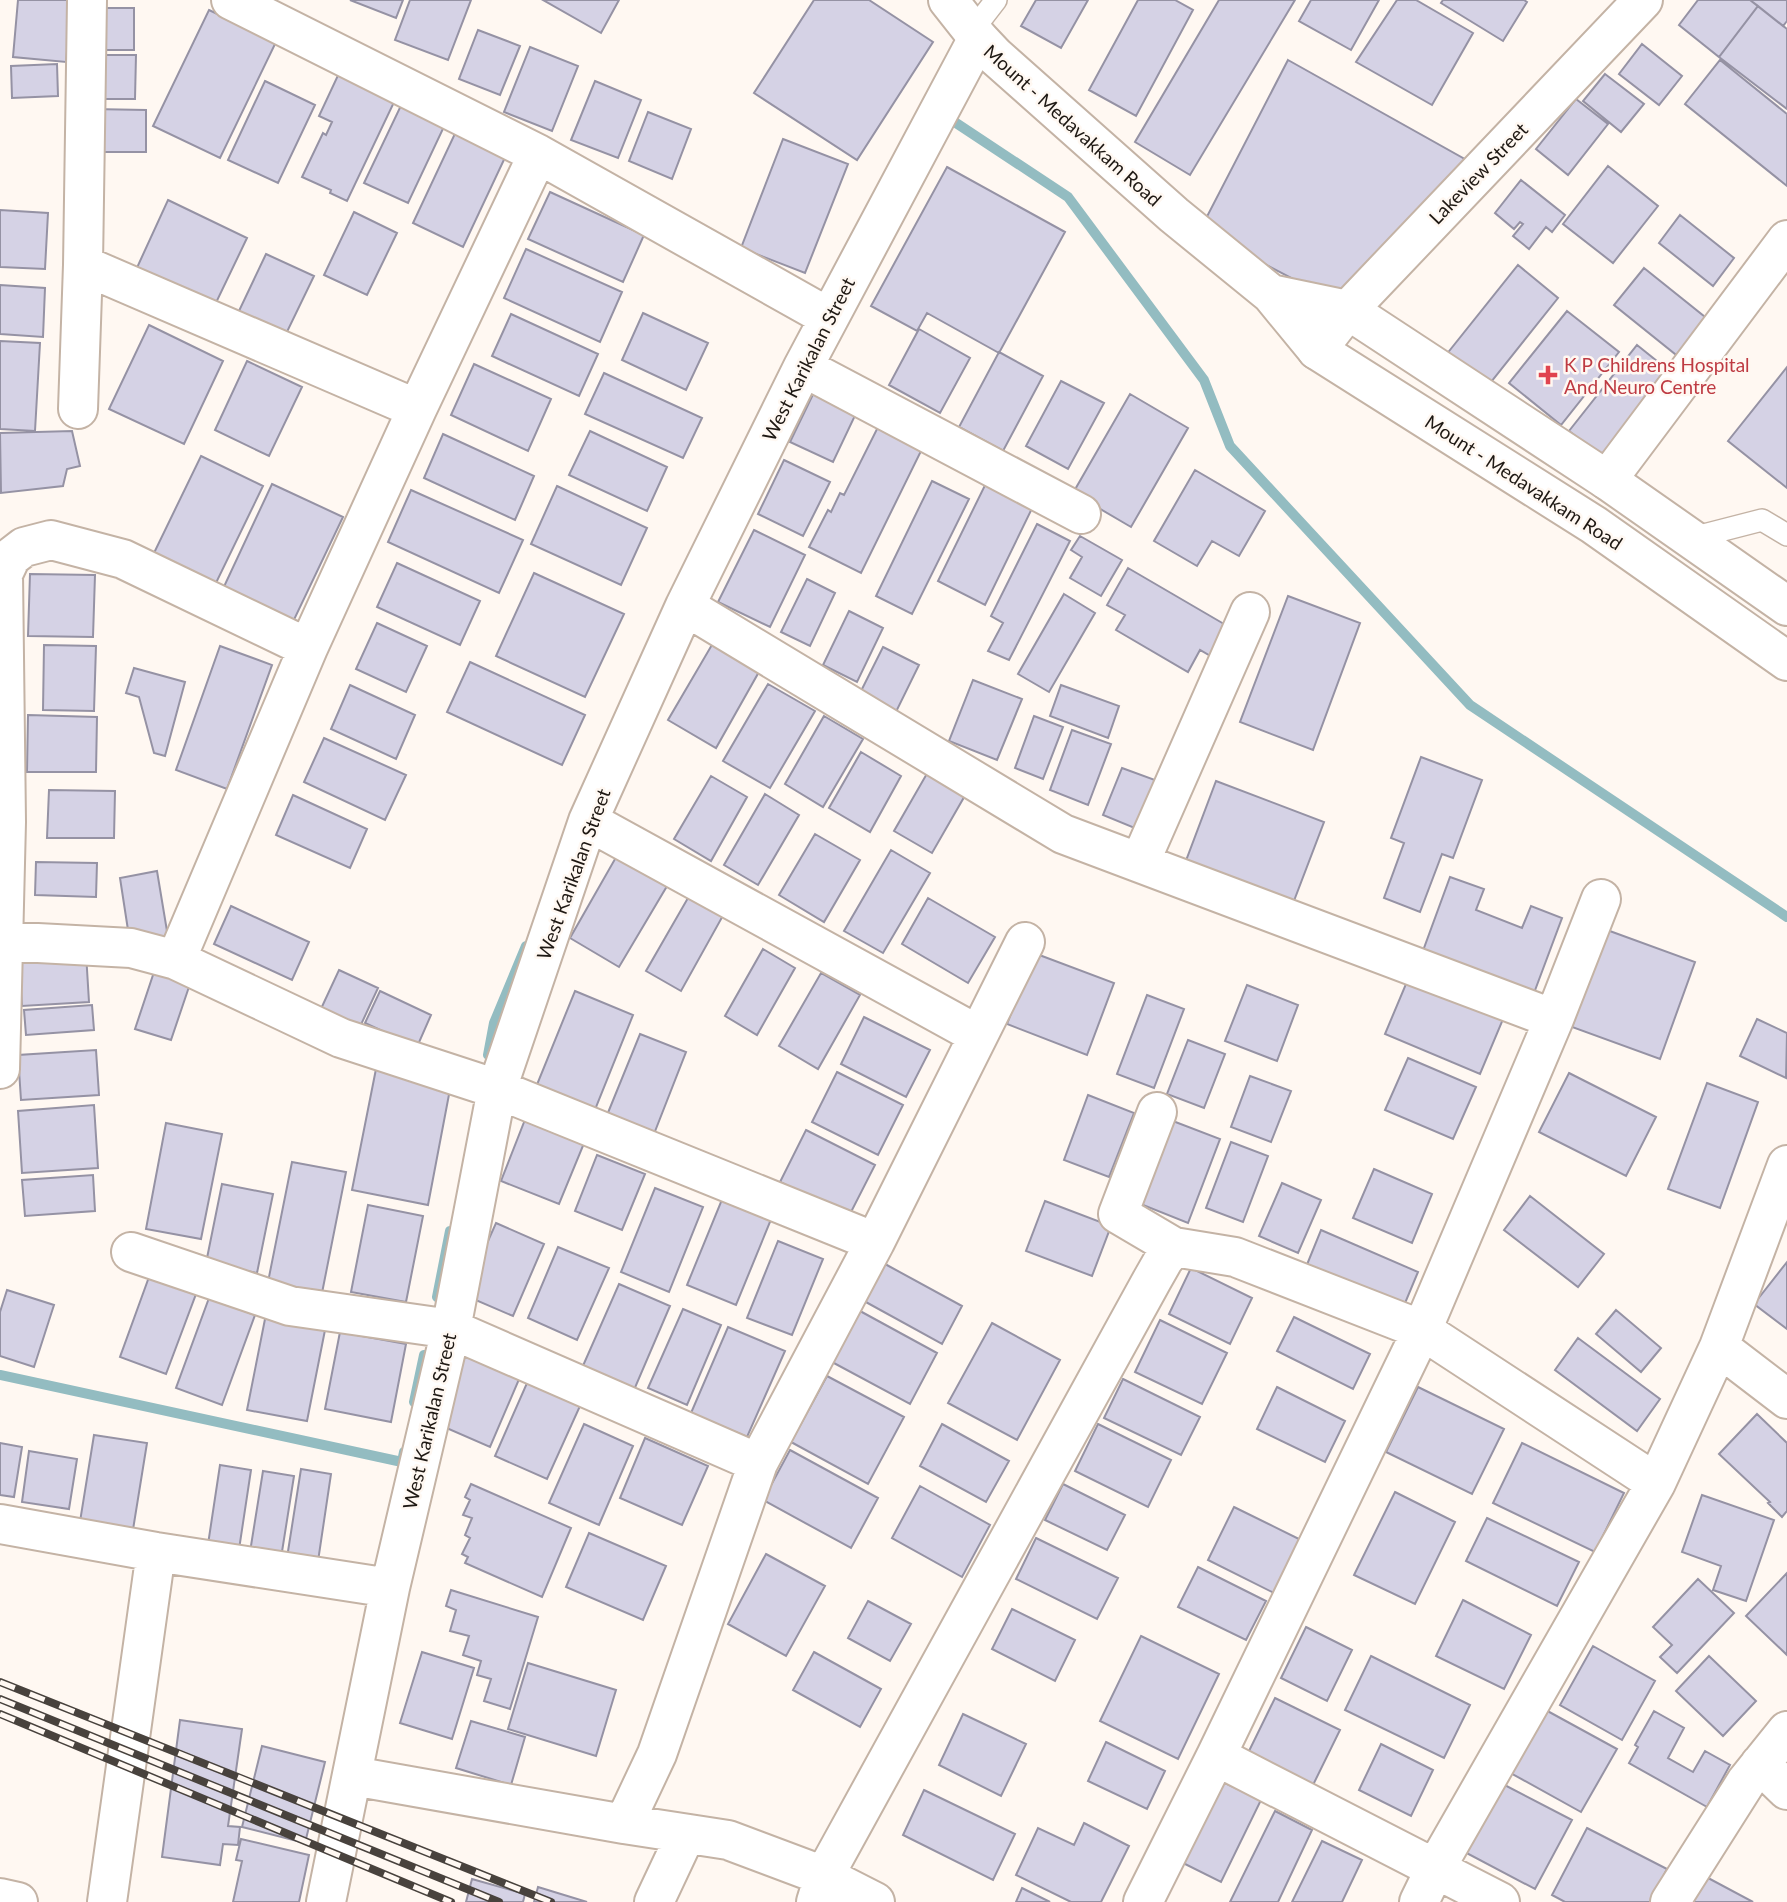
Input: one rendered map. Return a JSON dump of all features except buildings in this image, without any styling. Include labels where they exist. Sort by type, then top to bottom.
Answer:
[{"type":"street","points":[[78,409],[83,265],[86,0]]},
{"type":"street","points":[[230,0],[538,155],[828,317]]},
{"type":"street","name":"Mount - Medavakkam Road","points":[[948,0],[975,35],[1174,215],[1271,294],[1317,350],[1594,524],[1787,661]]},
{"type":"street","name":"Lakeview Street","points":[[1317,350],[1348,310],[1643,0]]},
{"type":"street","name":"West Karikalan Street","points":[[326,1902],[390,1588],[451,1329],[497,1089],[589,821],[685,606],[828,317],[975,35]]},
{"type":"street","points":[[176,960],[308,648],[417,409],[538,155]]},
{"type":"street","points":[[1607,480],[1787,240]]},
{"type":"street","points":[[83,265],[417,409]]},
{"type":"street","name":"Mount - Medavakkam Road","points":[[1271,294],[1348,310],[1607,480],[1787,606]]},
{"type":"street","points":[[803,367],[1081,514]]},
{"type":"street","points":[[0,1069],[6,809],[3,574],[11,557],[24,547],[51,540],[123,559],[308,648]]},
{"type":"street","points":[[685,606],[1063,834],[1554,1019]]},
{"type":"street","points":[[1140,862],[1250,612]]},
{"type":"street","points":[[589,821],[978,1035]]},
{"type":"street","points":[[1143,1902],[1422,1330],[1554,1019],[1601,900]]},
{"type":"street","points":[[2,941],[131,948],[176,960],[341,1038],[497,1089],[875,1242]]},
{"type":"street","points":[[624,1824],[657,1754],[758,1463],[875,1242],[1025,942]]},
{"type":"street","points":[[1157,1112],[1118,1214],[1174,1247],[1235,1257],[1422,1330],[1656,1483]]},
{"type":"street","points":[[1427,1886],[1656,1483],[1720,1347],[1787,1165]]},
{"type":"street","points":[[820,1889],[1152,1280],[1174,1247]]},
{"type":"street","points":[[131,1252],[290,1306],[451,1329],[758,1463]]},
{"type":"street","points":[[1720,1347],[1787,1399]]},
{"type":"street","points":[[0,1524],[156,1552],[390,1588]]},
{"type":"street","points":[[107,1902],[156,1552]]},
{"type":"street","points":[[1670,1902],[1746,1782],[1787,1731]]},
{"type":"street","points":[[1216,1756],[1427,1886],[1500,1902]]},
{"type":"street","points":[[1760,1763],[1787,1790]]},
{"type":"street","points":[[353,1776],[729,1840],[820,1889],[874,1902]]},
{"type":"street","points":[[653,1902],[686,1834]]},
{"type":"street","points":[[0,1898],[18,1902]]},
{"type":"lane","points":[[975,35],[996,0]]},
{"type":"lane","points":[[1692,538],[1762,520],[1787,535]]},
{"type":"waterway","points":[[944,115],[1068,197],[1204,380],[1230,446],[1470,705],[1787,917]]},
{"type":"waterway","points":[[488,1055],[494,1023],[526,946]]},
{"type":"waterway","points":[[437,1297],[450,1231]]},
{"type":"waterway","points":[[414,1402],[424,1355]]},
{"type":"waterway","points":[[0,1375],[402,1462],[404,1452]]},
{"type":"railway","points":[[0,1682],[551,1902]]},
{"type":"railway","points":[[0,1699],[499,1902]]},
{"type":"railway","points":[[0,1714],[451,1902]]},
{"type":"place","name":"K P Childrens Hospital And Neuro Centre","points":[[1548,375]]}]
